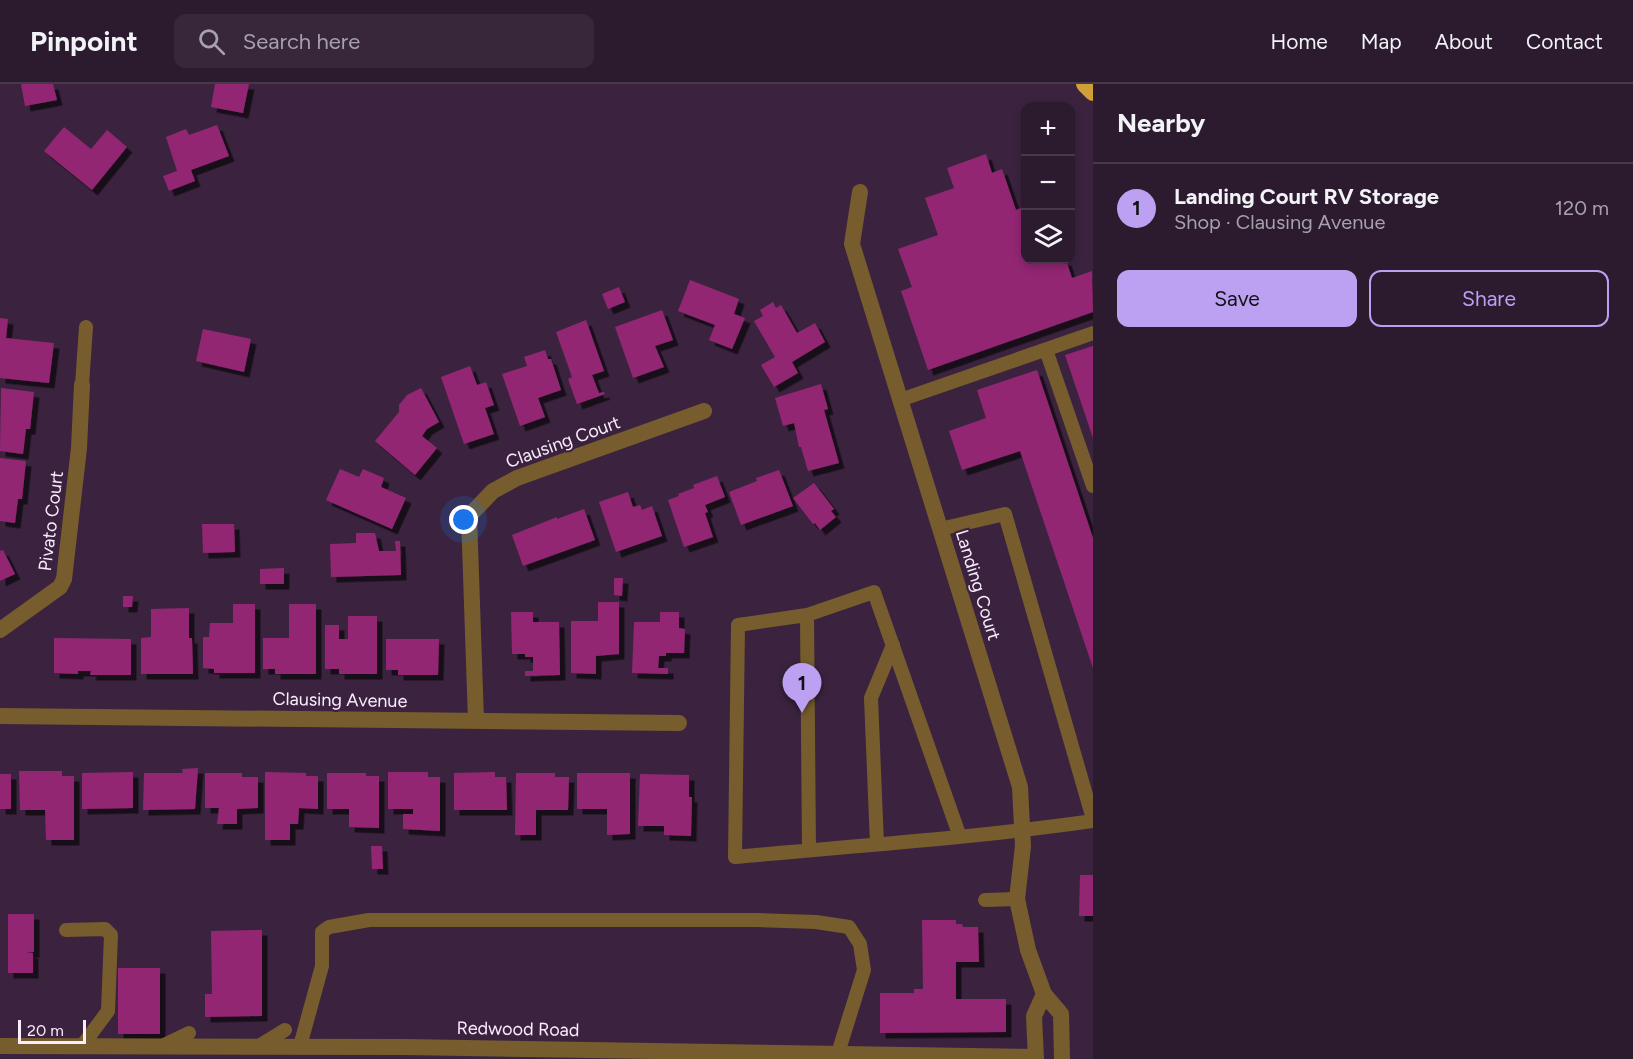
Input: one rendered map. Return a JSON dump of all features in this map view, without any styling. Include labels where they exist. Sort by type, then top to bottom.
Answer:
[{"type":"highway","points":[[1085,84],[1093,92]]},
{"type":"street","name":"Landing Court","points":[[860,192],[852,244],[1020,787],[1023,846],[1017,899],[1028,950],[1044,994],[1061,1014],[1062,1059]]},
{"type":"street","name":"Pivato Court","points":[[0,630],[60,587],[64,579],[79,448],[82,385]]},
{"type":"street","name":"Clausing Court","points":[[476,721],[469,516],[493,491],[517,478],[704,411]]},
{"type":"street","name":"Clausing Avenue","points":[[0,716],[679,723]]},
{"type":"street","points":[[1036,1058],[1034,1016],[1044,994]]},
{"type":"street","name":"Redwood Road","points":[[0,1046],[300,1046],[1036,1058]]},
{"type":"lane","points":[[82,385],[86,327]]},
{"type":"lane","points":[[900,400],[1093,333]]},
{"type":"lane","points":[[1046,350],[1093,486]]},
{"type":"lane","points":[[940,529],[1005,514],[1093,820],[1022,831],[960,837],[735,856],[738,625],[807,615],[874,592],[960,837]]},
{"type":"lane","points":[[807,615],[809,850]]},
{"type":"lane","points":[[877,844],[871,698],[893,645]]},
{"type":"lane","points":[[985,900],[1017,899]]},
{"type":"lane","points":[[300,1046],[322,966],[322,932],[329,927],[369,920],[770,921],[834,924],[849,927],[856,935],[860,944],[864,970],[838,1053]]},
{"type":"lane","points":[[66,930],[105,929],[111,934],[108,1011],[82,1046]]},
{"type":"lane","points":[[259,1046],[285,1030]]},
{"type":"lane","points":[[162,1046],[189,1034]]},
{"type":"building","points":[[21,84],[53,84],[57,100],[25,106]]},
{"type":"building","points":[[215,84],[249,84],[243,113],[211,107]]},
{"type":"building","points":[[217,125],[229,156],[191,170],[195,181],[169,191],[163,176],[177,171],[166,137],[186,129],[189,135]]},
{"type":"building","points":[[64,127],[91,149],[107,130],[127,147],[92,190],[44,151]]},
{"type":"building","points":[[986,154],[992,173],[1002,169],[1016,210],[1021,208],[1021,264],[1067,264],[1072,278],[1092,271],[1093,312],[928,370],[901,291],[912,287],[898,249],[938,235],[925,198],[954,188],[947,168]]},
{"type":"building","points":[[690,280],[739,299],[734,314],[745,318],[732,349],[709,340],[715,325],[678,311]]},
{"type":"building","points":[[619,287],[625,302],[608,309],[602,294]]},
{"type":"building","points":[[773,302],[776,308],[781,305],[797,333],[815,323],[825,342],[792,362],[798,373],[774,387],[761,365],[775,357],[754,321],[763,316],[760,310]]},
{"type":"building","points":[[662,310],[673,340],[655,346],[664,367],[633,378],[615,327]]},
{"type":"building","points":[[0,318],[8,319],[6,338],[54,343],[49,383],[0,378]]},
{"type":"building","points":[[586,320],[604,371],[592,375],[599,393],[604,392],[605,394],[577,404],[568,379],[572,377],[556,332]]},
{"type":"building","points":[[203,329],[251,339],[244,372],[196,361]]},
{"type":"building","points":[[1093,346],[1093,438],[1065,355]]},
{"type":"building","points":[[545,350],[548,359],[551,359],[561,390],[538,398],[545,417],[520,426],[502,374],[527,366],[524,357]]},
{"type":"building","points":[[470,366],[477,385],[486,382],[494,405],[485,408],[494,434],[464,444],[441,377]]},
{"type":"building","points":[[1037,370],[1093,538],[1093,668],[1020,451],[962,470],[949,431],[986,418],[977,390]]},
{"type":"building","points":[[821,384],[828,409],[824,410],[839,463],[808,471],[801,447],[799,447],[794,423],[783,426],[775,398]]},
{"type":"building","points":[[1,388],[34,392],[30,429],[26,429],[23,454],[0,451]]},
{"type":"building","points":[[421,388],[439,422],[427,429],[422,436],[437,448],[415,475],[375,441],[399,412],[399,405],[407,395]]},
{"type":"building","points":[[0,458],[26,461],[22,499],[18,499],[15,523],[0,521]]},
{"type":"building","points":[[340,469],[359,477],[363,469],[384,478],[381,487],[406,498],[392,529],[326,500]]},
{"type":"building","points":[[779,470],[793,506],[741,525],[729,492],[757,481],[756,478]]},
{"type":"building","points":[[717,476],[725,497],[705,505],[708,512],[705,513],[713,537],[684,547],[668,500],[694,488],[693,485]]},
{"type":"building","points":[[814,483],[834,509],[831,511],[836,517],[820,530],[793,498]]},
{"type":"building","points":[[628,492],[633,507],[640,505],[642,510],[652,506],[662,536],[616,552],[599,502]]},
{"type":"building","points":[[584,509],[595,540],[523,566],[512,535]]},
{"type":"building","points":[[202,524],[234,524],[235,552],[203,553]]},
{"type":"building","points":[[356,533],[375,533],[379,551],[396,551],[395,541],[400,541],[401,575],[331,577],[330,544],[356,543]]},
{"type":"building","points":[[3,550],[15,574],[0,581],[0,551]]},
{"type":"building","points":[[284,568],[284,584],[260,584],[260,569]]},
{"type":"building","points":[[614,578],[623,578],[622,596],[614,595]]},
{"type":"building","points":[[123,596],[133,596],[132,607],[123,607]]},
{"type":"building","points":[[598,602],[619,602],[619,654],[596,656],[596,674],[571,673],[571,621],[598,621]]},
{"type":"building","points":[[233,604],[255,604],[255,673],[214,673],[214,669],[203,668],[203,637],[209,637],[210,623],[233,623]]},
{"type":"building","points":[[289,604],[316,604],[316,674],[275,674],[275,669],[263,669],[263,638],[289,638]]},
{"type":"building","points":[[189,608],[189,638],[192,638],[193,674],[141,674],[141,638],[151,637],[151,609]]},
{"type":"building","points":[[511,612],[533,612],[533,622],[559,622],[560,675],[525,676],[525,671],[533,671],[533,657],[525,657],[525,654],[512,654]]},
{"type":"building","points":[[660,612],[679,612],[679,628],[685,629],[684,653],[666,653],[666,656],[659,656],[658,668],[668,668],[668,674],[632,673],[634,622],[660,622]]},
{"type":"building","points":[[348,616],[377,616],[377,674],[339,674],[339,669],[325,669],[325,625],[339,625],[339,639],[348,639]]},
{"type":"building","points":[[54,638],[131,639],[131,675],[90,675],[91,671],[78,671],[78,674],[54,673]]},
{"type":"building","points":[[386,639],[439,639],[438,675],[398,675],[398,670],[386,670]]},
{"type":"building","points":[[198,768],[195,809],[143,810],[144,773],[183,773],[182,769]]},
{"type":"building","points":[[19,771],[62,771],[62,776],[74,776],[74,840],[46,840],[45,810],[20,810]]},
{"type":"building","points":[[133,772],[133,808],[82,809],[82,773]]},
{"type":"building","points":[[265,772],[306,773],[306,776],[318,776],[318,809],[299,808],[298,824],[290,824],[290,840],[265,840]]},
{"type":"building","points":[[388,772],[428,772],[428,777],[440,777],[440,831],[403,829],[403,814],[413,814],[413,809],[388,809]]},
{"type":"building","points":[[495,772],[495,777],[506,777],[507,810],[454,810],[454,773]]},
{"type":"building","points":[[205,773],[242,773],[242,777],[258,777],[258,808],[237,809],[237,824],[217,824],[219,808],[205,808]]},
{"type":"building","points":[[327,773],[366,773],[366,776],[379,776],[379,828],[349,827],[349,809],[327,809]]},
{"type":"building","points":[[516,773],[555,773],[555,777],[569,777],[568,810],[536,810],[536,835],[515,835]]},
{"type":"building","points":[[577,773],[630,773],[630,834],[607,835],[607,809],[577,809]]},
{"type":"building","points":[[0,774],[11,774],[11,809],[0,809]]},
{"type":"building","points":[[640,774],[689,775],[689,797],[692,797],[691,836],[664,835],[664,826],[638,826]]},
{"type":"building","points":[[371,846],[382,846],[383,869],[372,869]]},
{"type":"building","points":[[1080,875],[1093,875],[1093,916],[1079,916]]},
{"type":"building","points":[[8,914],[34,914],[34,952],[26,952],[33,953],[33,973],[8,973]]},
{"type":"building","points":[[922,920],[956,920],[956,924],[962,924],[963,927],[978,927],[979,962],[956,962],[956,999],[1006,999],[1006,1032],[880,1033],[880,993],[914,993],[914,989],[923,989]]},
{"type":"building","points":[[262,930],[262,1016],[205,1017],[205,994],[212,994],[211,931]]},
{"type":"building","points":[[118,968],[160,968],[160,1034],[118,1034]]},
{"type":"place","name":"Landing Court RV Storage","points":[[802,713]]}]
